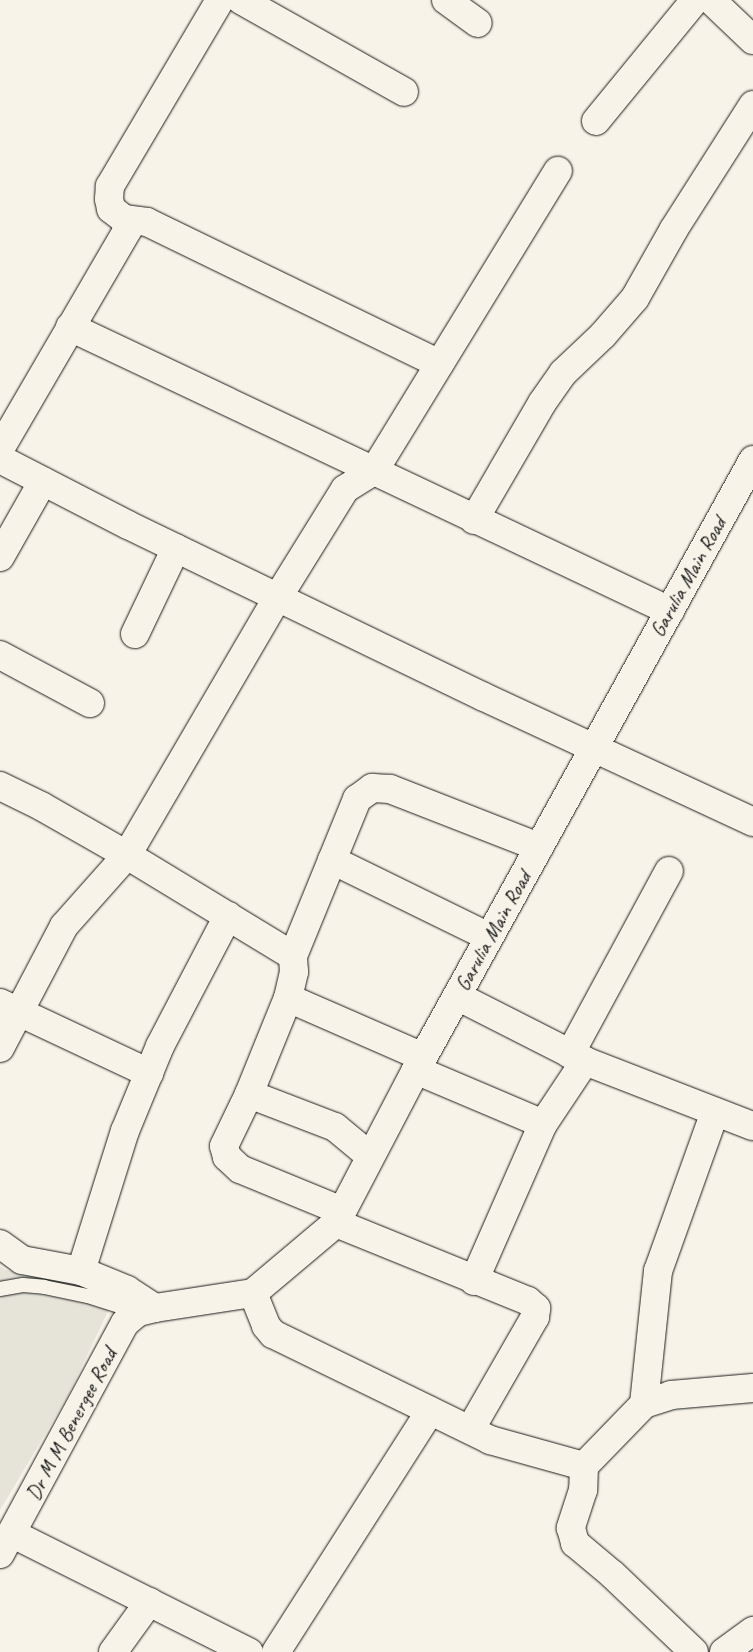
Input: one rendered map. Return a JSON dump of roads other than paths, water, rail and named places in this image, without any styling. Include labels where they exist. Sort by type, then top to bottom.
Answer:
[{"type":"street","points":[[220,0],[110,186],[109,199],[111,209],[124,219],[146,222],[439,364]]},
{"type":"street","points":[[241,0],[404,92]]},
{"type":"street","points":[[446,0],[478,23]]},
{"type":"street","points":[[596,122],[695,0]]},
{"type":"street","points":[[711,0],[753,40]]},
{"type":"street","points":[[474,520],[542,403],[563,373],[603,335],[635,298],[674,229],[753,105]]},
{"type":"street","points":[[0,1048],[9,1008],[64,926],[127,855],[278,597],[345,489],[374,471],[558,171]]},
{"type":"street","points":[[0,449],[128,229],[124,219]]},
{"type":"street","points":[[70,327],[474,520],[670,611]]},
{"type":"street","points":[[0,459],[176,548],[484,698],[753,822]]},
{"type":"street","name":"Garulia Main Road","points":[[253,1294],[339,1217],[457,996],[753,460]]},
{"type":"street","points":[[0,557],[43,481]]},
{"type":"street","points":[[135,634],[176,548]]},
{"type":"street","points":[[0,655],[90,703]]},
{"type":"street","points":[[0,786],[127,855],[293,956]]},
{"type":"street","points":[[470,1430],[535,1317],[536,1308],[528,1301],[474,1281],[240,1170],[228,1157],[224,1146],[249,1094],[288,998],[294,972],[293,956],[357,799],[372,788],[390,789],[539,847]]},
{"type":"street","points":[[332,860],[490,938]]},
{"type":"street","points":[[474,1281],[543,1124],[578,1058],[669,871]]},
{"type":"street","points":[[81,1271],[125,1131],[160,1046],[228,916]]},
{"type":"street","points":[[457,996],[578,1058],[753,1126]]},
{"type":"street","points":[[288,998],[543,1124]]},
{"type":"street","points":[[9,1008],[82,1040],[149,1073]]},
{"type":"street","points":[[249,1094],[335,1127],[370,1156]]},
{"type":"street","points":[[644,1404],[658,1272],[715,1112]]},
{"type":"street","points":[[0,1244],[22,1260],[81,1271],[126,1290],[146,1310],[253,1294],[266,1326],[273,1334],[490,1440],[584,1466]]},
{"type":"street","name":"Dr M M Benergee Road","points":[[6,1544],[125,1324],[146,1310]]},
{"type":"street","points":[[694,1652],[612,1574],[575,1542],[571,1528],[583,1490],[584,1466],[644,1404],[671,1395],[753,1388]]},
{"type":"street","points":[[276,1652],[430,1411]]},
{"type":"street","points":[[6,1544],[149,1602],[249,1652]]},
{"type":"street","points":[[112,1652],[149,1602]]},
{"type":"street","points":[[724,1652],[753,1631]]},
{"type":"lane","points":[[0,1289],[23,1285],[44,1287],[146,1310]]}]
